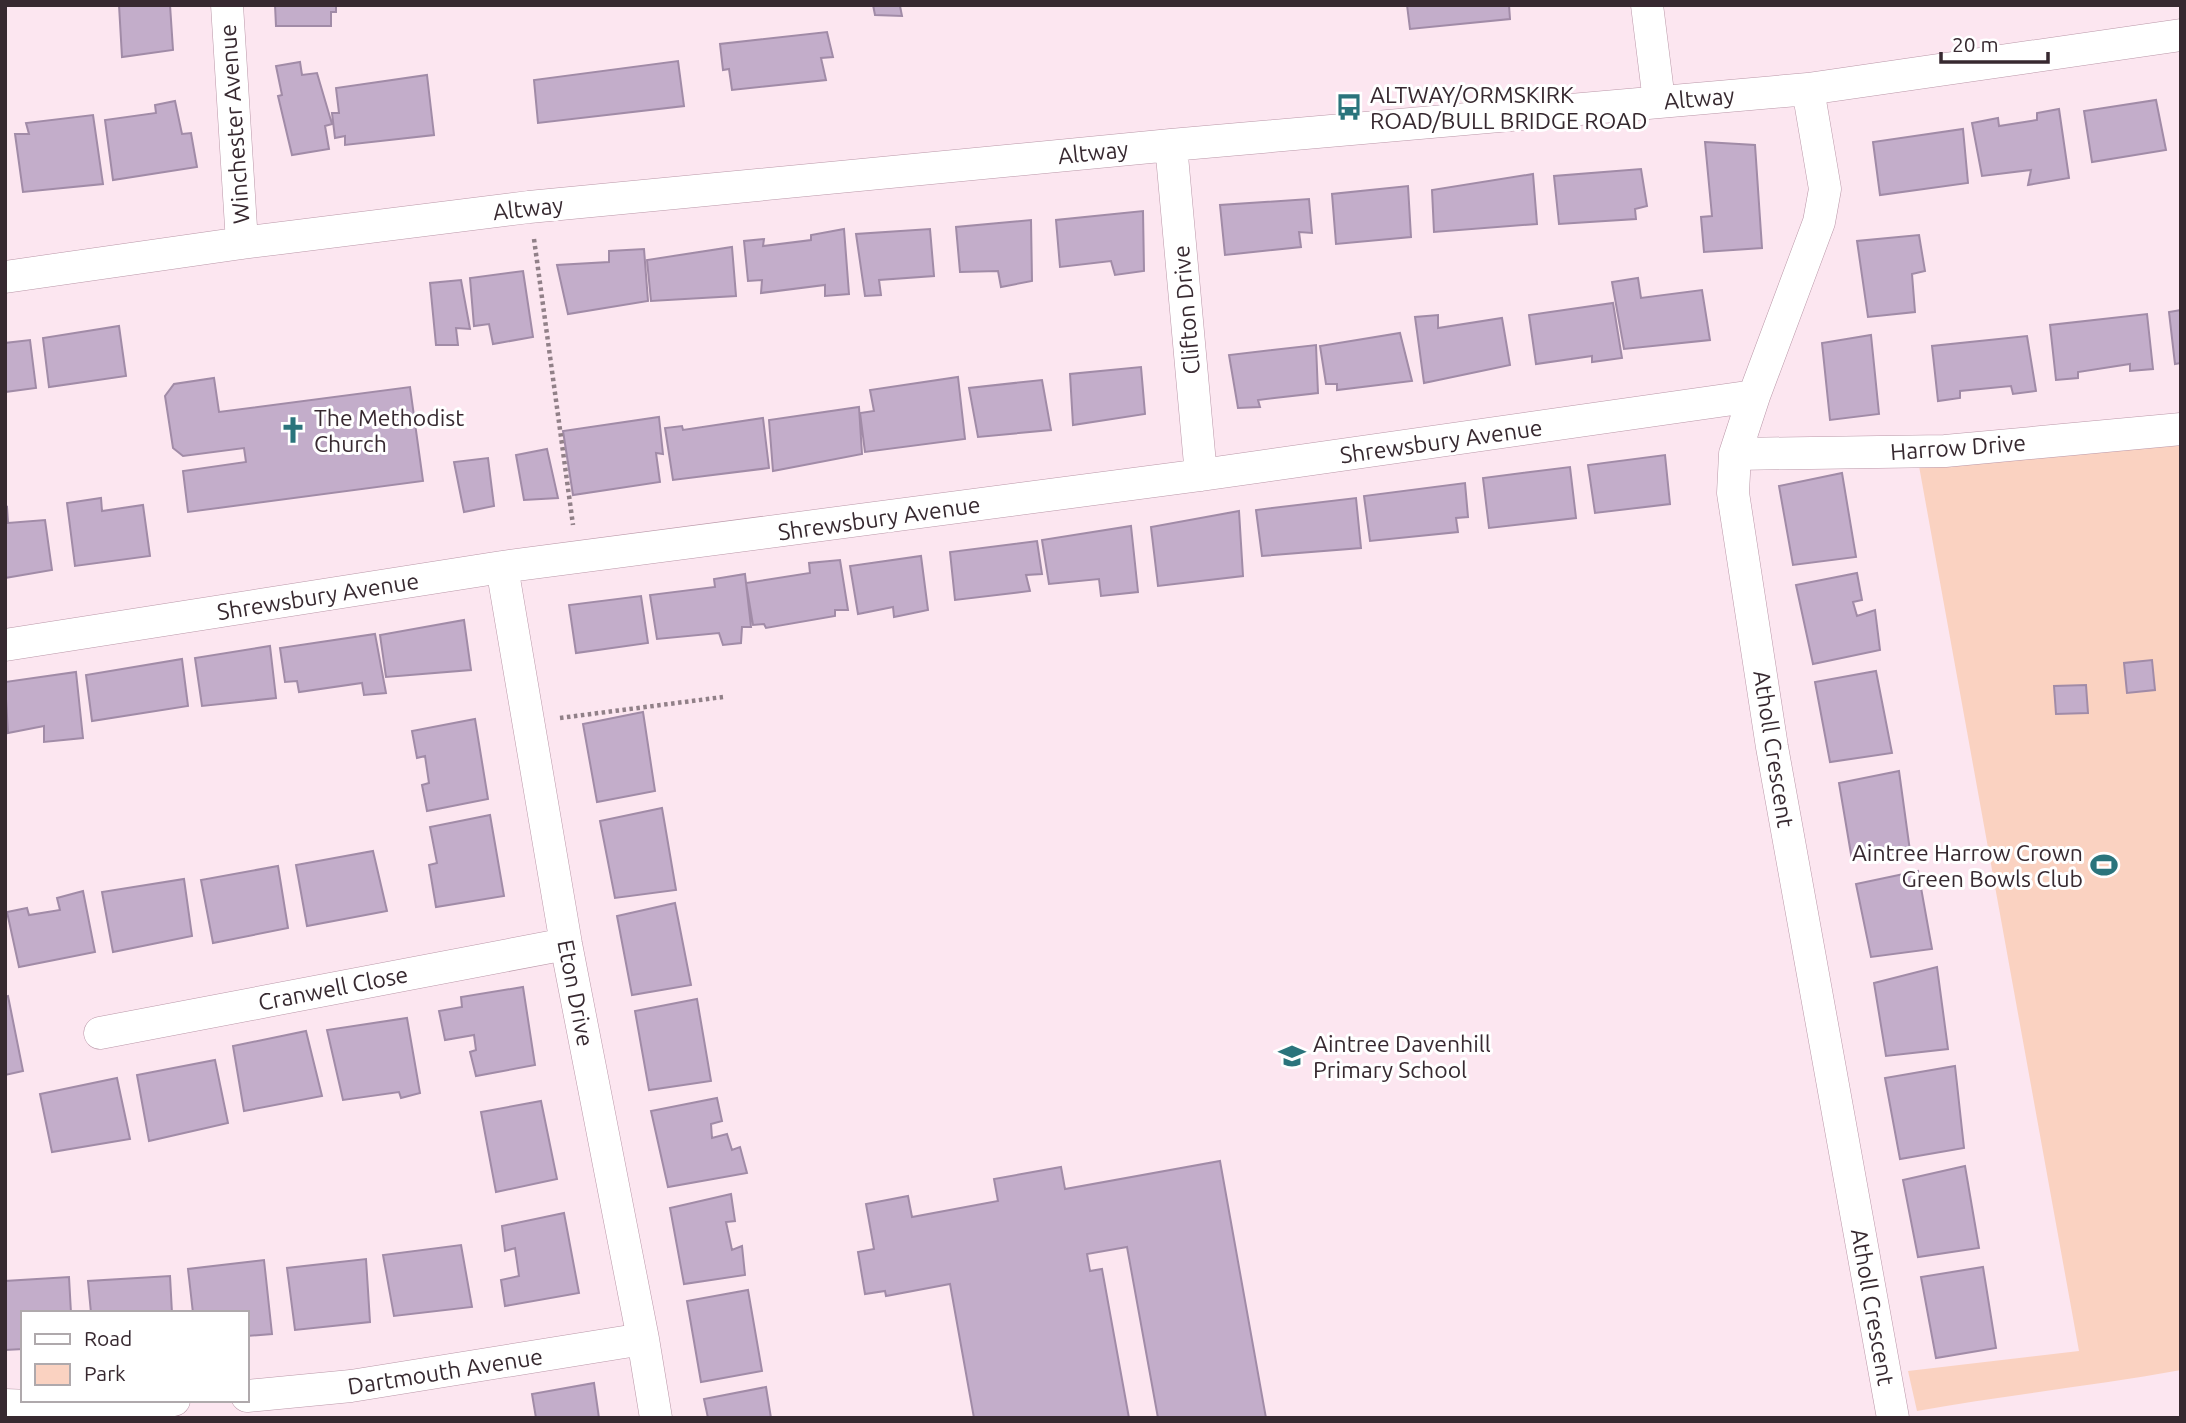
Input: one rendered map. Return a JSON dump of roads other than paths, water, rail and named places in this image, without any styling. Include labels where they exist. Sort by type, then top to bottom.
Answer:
[{"type":"street","name":"Winchester Avenue","points":[[227,5],[242,243]]},
{"type":"street","points":[[1647,5],[1659,101]]},
{"type":"street","name":"Altway","points":[[5,277],[242,243],[529,207],[1171,145],[1808,89],[2181,35]]},
{"type":"street","name":"Atholl Crescent","points":[[1808,89],[1825,189],[1819,222],[1735,454],[1733,493],[1772,747],[1893,1418]]},
{"type":"street","name":"Clifton Drive","points":[[1171,145],[1201,475]]},
{"type":"street","name":"Shrewsbury Avenue","points":[[5,645],[502,567],[1201,475],[1754,396]]},
{"type":"street","name":"Harrow Drive","points":[[1735,454],[1945,451],[2181,429]]},
{"type":"street","name":"Eton Drive","points":[[502,567],[566,944],[656,1418]]},
{"type":"street","name":"Cranwell Close","points":[[100,1032],[566,944]]},
{"type":"street","name":"Dartmouth Avenue","points":[[248,1396],[351,1386],[643,1339]]},
{"type":"street","points":[[5,1405],[57,1407],[141,1402]]},
{"type":"place","name":"ALTWAY/ORMSKIRK ROAD/BULL BRIDGE ROAD","points":[[1349,107]]},
{"type":"place","name":"The Methodist Church","points":[[293,430]]},
{"type":"place","name":"Aintree Harrow Crown Green Bowls Club","points":[[2104,865]]},
{"type":"place","name":"Aintree Davenhill Primary School","points":[[1292,1056]]}]
